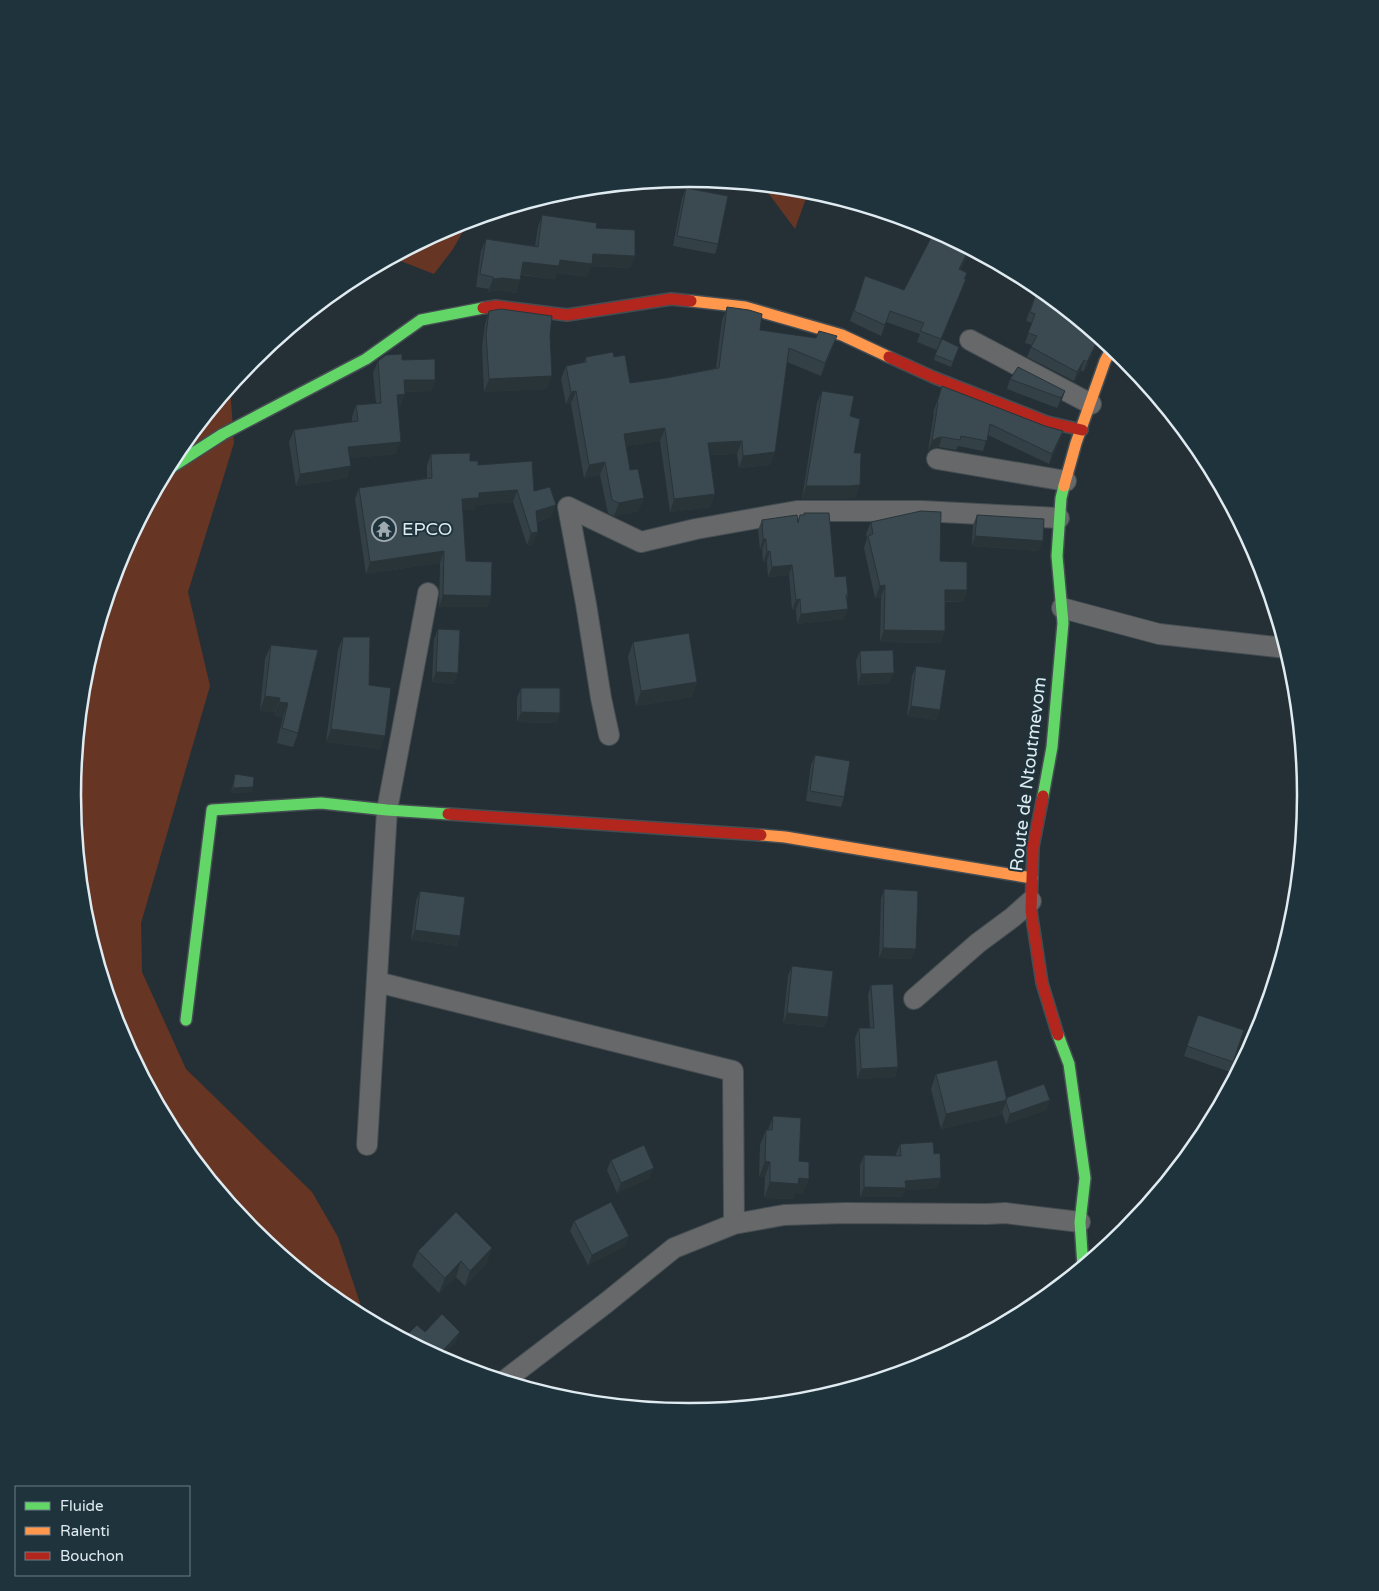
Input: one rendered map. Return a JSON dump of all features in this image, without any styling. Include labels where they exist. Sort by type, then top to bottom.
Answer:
[{"type":"street","points":[[182,461],[223,434],[366,359],[421,320],[496,306],[567,315],[671,299],[745,307],[842,335],[933,377],[1047,422],[1082,430]]},
{"type":"street","points":[[970,340],[1091,404]]},
{"type":"street","name":"Route de Ntoutmevom","points":[[1083,1260],[1080,1222],[1085,1178],[1078,1125],[1069,1064],[1062,1048],[1042,983],[1031,901],[1033,847],[1052,747],[1063,623],[1057,556],[1061,498],[1082,430],[1109,355]]},
{"type":"street","points":[[937,459],[1066,481]]},
{"type":"street","points":[[610,735],[601,698],[568,507],[641,542],[696,529],[798,511],[922,512],[1060,518]]},
{"type":"street","points":[[366,1145],[387,810],[428,593]]},
{"type":"street","points":[[1062,608],[1159,634],[1279,647]]},
{"type":"street","points":[[186,1020],[212,810],[320,803],[387,810],[785,837],[1032,878]]},
{"type":"street","points":[[914,999],[978,943],[1031,901]]},
{"type":"street","points":[[377,982],[733,1070],[734,1224]]},
{"type":"street","points":[[510,1376],[674,1248],[734,1224],[784,1215],[846,1213],[1005,1213],[1080,1222]]},
{"type":"shaded area","points":[[767,192],[806,199],[795,229]]},
{"type":"shaded area","points":[[463,232],[453,249],[434,274],[400,261]]},
{"type":"shaded area","points":[[231,396],[234,443],[188,592],[210,686],[141,923],[142,972],[186,1069],[312,1192],[338,1237],[361,1307],[319,1278],[259,1226],[207,1166],[184,1133],[144,1065],[128,1028],[102,953],[86,875],[81,796],[83,756],[86,716],[102,638],[114,600],[144,526],[184,458]]},
{"type":"building","points":[[686,188],[728,196],[718,244],[677,236]]},
{"type":"building","points":[[542,215],[597,223],[596,228],[635,230],[635,256],[593,254],[592,264],[560,260],[559,266],[523,262],[520,280],[493,279],[493,277],[480,274],[486,239],[538,247]]},
{"type":"building","points":[[931,238],[966,254],[959,269],[967,273],[964,279],[966,279],[941,339],[920,331],[924,323],[890,311],[885,325],[854,311],[865,276],[904,290]]},
{"type":"building","points":[[1035,296],[1096,343],[1087,362],[1084,360],[1077,372],[1031,347],[1037,336],[1028,333],[1035,314],[1030,312]]},
{"type":"building","points":[[727,307],[762,314],[760,330],[816,338],[819,331],[837,336],[825,363],[789,348],[775,452],[743,456],[742,441],[708,443],[715,494],[674,499],[665,428],[624,434],[630,470],[638,469],[644,498],[619,503],[612,500],[605,462],[589,465],[576,391],[571,392],[566,366],[586,362],[586,357],[613,352],[614,357],[625,355],[630,383],[719,368]]},
{"type":"building","points":[[501,309],[552,316],[550,336],[552,376],[489,379],[486,334],[489,311]]},
{"type":"building","points":[[942,339],[959,347],[953,362],[935,355]]},
{"type":"building","points":[[402,354],[402,360],[435,359],[435,380],[404,380],[405,394],[397,395],[401,442],[348,447],[351,466],[300,474],[294,430],[358,421],[356,405],[381,403],[378,361],[386,355]]},
{"type":"building","points":[[1018,367],[1065,391],[1061,398],[1010,379]]},
{"type":"building","points":[[942,386],[1045,426],[1063,431],[1052,454],[990,424],[987,441],[961,436],[960,440],[942,437],[932,441],[937,403]]},
{"type":"building","points":[[822,391],[854,396],[850,416],[860,419],[854,453],[861,453],[860,485],[806,486]]},
{"type":"building","points":[[470,453],[470,461],[478,461],[478,465],[532,461],[534,491],[550,487],[556,505],[536,511],[538,532],[531,533],[517,490],[479,493],[479,498],[462,499],[466,561],[492,562],[491,596],[443,595],[444,551],[370,562],[359,488],[432,478],[431,454]]},
{"type":"building","points":[[921,511],[941,512],[940,561],[967,562],[967,590],[945,590],[945,631],[884,630],[885,585],[880,586],[868,536],[873,534],[871,522]]},
{"type":"building","points":[[804,513],[829,513],[835,577],[846,576],[848,609],[801,614],[800,599],[796,600],[792,565],[772,567],[770,551],[767,552],[766,539],[763,539],[762,520],[797,515],[798,523],[800,515],[804,515]]},
{"type":"building","points":[[977,515],[1044,519],[1043,541],[975,536]]},
{"type":"building","points":[[438,629],[460,630],[458,673],[436,672]]},
{"type":"building","points":[[689,633],[697,682],[641,691],[633,642]]},
{"type":"building","points":[[343,637],[370,637],[369,685],[391,688],[385,736],[331,729]]},
{"type":"building","points":[[271,645],[318,650],[298,733],[282,728],[288,703],[279,702],[280,698],[265,696]]},
{"type":"building","points":[[893,650],[894,673],[861,674],[860,651]]},
{"type":"building","points":[[916,666],[946,670],[940,710],[911,706]]},
{"type":"building","points":[[521,688],[560,688],[560,713],[521,712]]},
{"type":"building","points":[[815,755],[850,761],[844,797],[810,791]]},
{"type":"building","points":[[235,774],[254,777],[253,787],[233,788]]},
{"type":"building","points":[[884,889],[918,891],[916,949],[883,948]]},
{"type":"building","points":[[420,891],[465,897],[460,936],[415,930]]},
{"type":"building","points":[[792,966],[833,971],[828,1017],[787,1013]]},
{"type":"building","points":[[893,984],[898,1067],[861,1069],[859,1028],[874,1028],[871,985]]},
{"type":"building","points":[[1198,1015],[1244,1030],[1233,1062],[1187,1046]]},
{"type":"building","points":[[997,1060],[1007,1100],[946,1114],[936,1074]]},
{"type":"building","points":[[1044,1084],[1050,1100],[1010,1114],[1006,1098]]},
{"type":"building","points":[[773,1116],[801,1118],[799,1161],[809,1162],[809,1179],[799,1178],[798,1184],[770,1182],[770,1162],[765,1161],[766,1130],[772,1130]]},
{"type":"building","points":[[933,1142],[934,1154],[940,1153],[941,1178],[905,1181],[906,1188],[864,1187],[864,1155],[901,1156],[900,1144]]},
{"type":"building","points":[[644,1145],[654,1168],[621,1183],[611,1160]]},
{"type":"building","points":[[611,1202],[629,1236],[592,1255],[574,1221]]},
{"type":"building","points":[[456,1212],[492,1248],[470,1271],[461,1261],[445,1278],[418,1251]]},
{"type":"building","points":[[442,1314],[460,1332],[443,1351],[408,1334],[417,1325],[425,1332]]},
{"type":"traffic: fast","points":[[183,460],[223,434],[366,359],[421,320],[483,308]]},
{"type":"traffic: fast","points":[[1043,796],[1052,747],[1063,623],[1057,556],[1061,498],[1064,486]]},
{"type":"traffic: fast","points":[[186,1020],[212,810],[321,803],[448,814]]},
{"type":"traffic: fast","points":[[1058,1035],[1069,1064],[1085,1178],[1080,1222],[1083,1260]]},
{"type":"traffic: slow","points":[[691,301],[745,307],[842,335],[889,357]]},
{"type":"traffic: slow","points":[[1064,486],[1076,443],[1109,354]]},
{"type":"traffic: slow","points":[[761,835],[785,837],[1032,878]]},
{"type":"traffic: jam","points":[[483,308],[496,306],[567,315],[671,299],[691,301]]},
{"type":"traffic: jam","points":[[889,357],[933,377],[1047,422],[1082,430]]},
{"type":"traffic: jam","points":[[1043,796],[1033,847],[1031,911],[1042,983],[1058,1035]]},
{"type":"traffic: jam","points":[[448,814],[761,835]]},
{"type":"place","name":"EPCO","points":[[384,529]]}]
